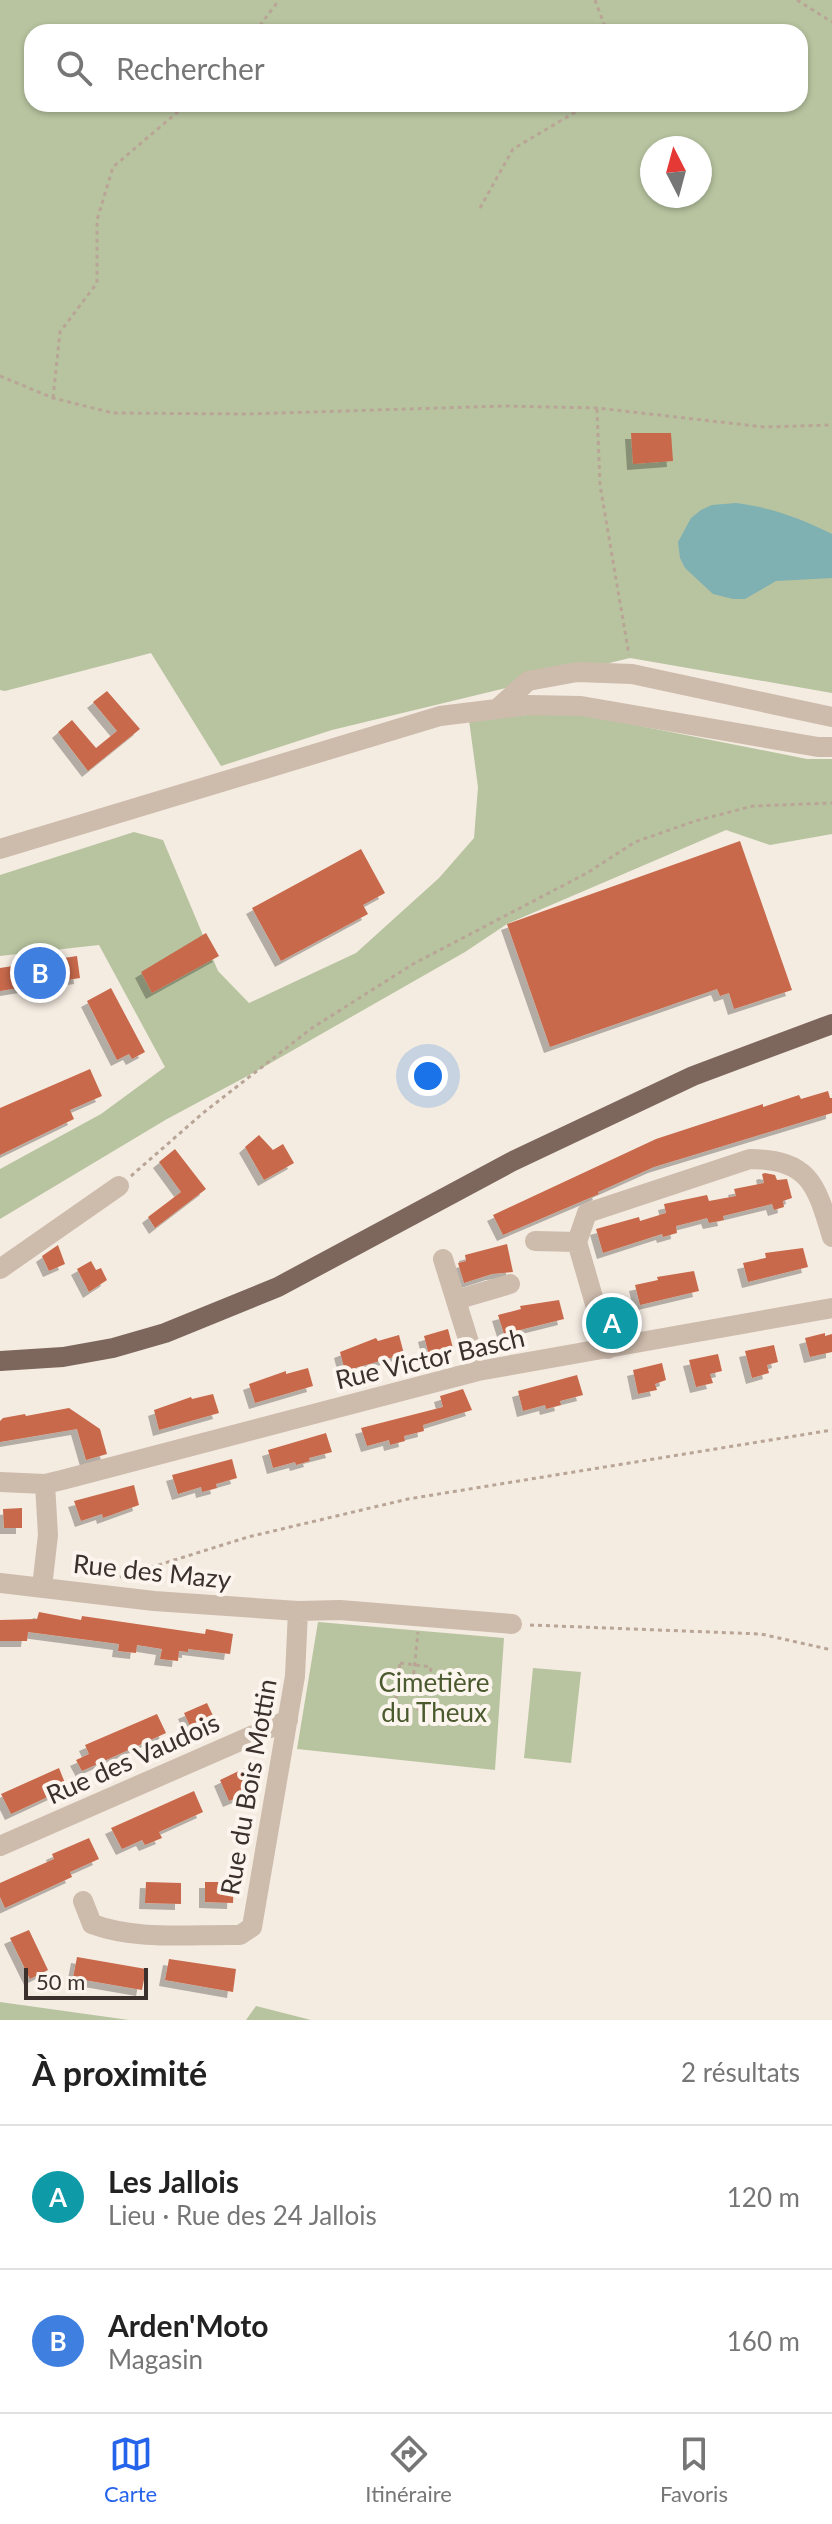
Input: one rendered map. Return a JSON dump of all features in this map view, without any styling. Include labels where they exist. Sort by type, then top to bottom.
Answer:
[{"type":"main road","points":[[0,1361],[63,1357],[113,1348],[165,1333],[264,1293],[511,1162],[679,1082],[832,1024]]},
{"type":"street","points":[[497,709],[528,681],[577,672],[632,674],[832,717]]},
{"type":"street","points":[[0,849],[440,716],[528,705],[581,706],[832,747]]},
{"type":"street","points":[[608,1349],[577,1242],[587,1213],[750,1159],[775,1159],[792,1165],[820,1196],[832,1237]]},
{"type":"street","points":[[0,1269],[119,1186]]},
{"type":"street","points":[[535,1241],[577,1242]]},
{"type":"street","points":[[443,1259],[478,1371]]},
{"type":"street","points":[[456,1300],[510,1284]]},
{"type":"street","name":"Rue Victor Basch","points":[[0,1482],[45,1484],[478,1371],[832,1308]]},
{"type":"street","points":[[42,1587],[48,1535],[45,1484]]},
{"type":"street","name":"Rue des Mazy","points":[[0,1583],[154,1601],[298,1611],[340,1610],[512,1624]]},
{"type":"street","name":"Rue du Bois Mottin","points":[[83,1901],[92,1924],[132,1934],[240,1935],[252,1927],[295,1676],[298,1611]]},
{"type":"street","name":"Rue des Vaudois","points":[[0,1846],[288,1720]]},
{"type":"path","points":[[261,24],[279,0]]},
{"type":"path","points":[[595,0],[604,24]]},
{"type":"path","points":[[797,0],[832,22]]},
{"type":"path","points":[[53,398],[60,332],[97,283],[97,220],[113,167],[178,112]]},
{"type":"path","points":[[480,208],[513,149],[575,112]]},
{"type":"path","points":[[0,376],[53,398],[113,413],[248,414],[504,406],[597,408],[764,427],[832,425]]},
{"type":"path","points":[[597,408],[600,485],[632,674]]},
{"type":"path","points":[[119,1186],[203,1113],[312,1028],[413,964],[587,873],[635,842],[695,821],[753,806],[832,803]]},
{"type":"path","points":[[120,1577],[248,1537],[408,1499],[832,1430]]},
{"type":"path","points":[[412,1690],[420,1617]]},
{"type":"path","points":[[512,1624],[761,1634],[832,1650]]},
{"type":"path","points":[[400,1663],[415,1665],[431,1667],[426,1710],[395,1706],[400,1663]]},
{"type":"green space","points":[[0,0],[832,0],[832,693],[630,658],[332,730],[221,766],[151,653],[0,690]]},
{"type":"green space","points":[[527,715],[585,715],[807,759],[832,759],[832,834],[770,845],[726,830],[507,924],[465,952],[167,1119],[0,1219],[0,1169],[101,1114],[165,1067],[99,945],[0,956],[0,875],[134,832],[163,840],[218,971],[249,1003],[356,953],[439,878],[474,838],[478,787],[469,720]]},
{"type":"green space","name":"Cimetière du Theux","points":[[318,1622],[504,1638],[495,1770],[297,1749]]},
{"type":"green space","points":[[533,1668],[581,1672],[571,1763],[524,1758]]},
{"type":"green space","points":[[0,2002],[129,2020],[0,2020]]},
{"type":"green space","points":[[256,2006],[311,2020],[246,2020]]},
{"type":"water","points":[[736,503],[786,514],[832,534],[832,578],[776,581],[745,599],[713,594],[685,568],[678,542],[691,518],[701,510],[712,505]]},
{"type":"building","points":[[631,433],[671,433],[673,461],[633,464]]},
{"type":"building","points":[[107,691],[140,729],[88,771],[58,732],[72,720],[96,748],[117,731],[93,702]]},
{"type":"building","points":[[740,841],[792,990],[734,1009],[729,993],[720,996],[717,989],[550,1047],[507,924]]},
{"type":"building","points":[[361,849],[385,893],[363,905],[368,914],[281,961],[252,908]]},
{"type":"building","points":[[206,933],[219,956],[152,993],[141,972]]},
{"type":"building","points":[[77,956],[80,978],[0,991],[0,968]]},
{"type":"building","points":[[111,988],[145,1052],[132,1059],[129,1054],[117,1060],[87,1001]]},
{"type":"building","points":[[90,1069],[102,1096],[70,1110],[74,1119],[0,1155],[0,1108]]},
{"type":"building","points":[[828,1091],[832,1098],[832,1113],[654,1167],[503,1235],[493,1215],[656,1139],[763,1104],[763,1107],[799,1095],[801,1099]]},
{"type":"building","points":[[259,1135],[273,1150],[283,1144],[294,1163],[264,1180],[245,1147]]},
{"type":"building","points":[[175,1149],[206,1189],[155,1228],[148,1217],[181,1192],[159,1162]]},
{"type":"building","points":[[762,1174],[775,1175],[777,1180],[787,1179],[792,1198],[783,1201],[784,1207],[774,1210],[772,1204],[723,1216],[724,1220],[709,1223],[707,1218],[676,1226],[677,1233],[663,1237],[662,1234],[603,1253],[596,1229],[666,1213],[664,1204],[707,1195],[709,1201],[736,1196],[734,1189],[764,1183]]},
{"type":"building","points":[[507,1244],[513,1272],[492,1274],[464,1283],[458,1263],[466,1261],[465,1255]]},
{"type":"building","points":[[58,1245],[65,1264],[49,1271],[42,1256]]},
{"type":"building","points":[[803,1248],[808,1267],[748,1282],[743,1263],[766,1258],[765,1253]]},
{"type":"building","points":[[91,1261],[96,1270],[101,1268],[107,1280],[89,1292],[77,1269]]},
{"type":"building","points":[[694,1271],[699,1291],[640,1305],[635,1285],[658,1280],[657,1277]]},
{"type":"building","points":[[559,1300],[564,1319],[504,1334],[498,1315],[521,1309],[520,1306]]},
{"type":"building","points":[[448,1329],[454,1352],[430,1359],[424,1336]]},
{"type":"building","points":[[825,1333],[825,1336],[832,1334],[832,1352],[810,1357],[805,1338]]},
{"type":"building","points":[[399,1335],[404,1354],[345,1371],[340,1352],[376,1338],[378,1341]]},
{"type":"building","points":[[774,1345],[778,1362],[767,1365],[769,1373],[752,1378],[745,1351]]},
{"type":"building","points":[[718,1354],[722,1371],[710,1374],[713,1383],[696,1387],[689,1360]]},
{"type":"building","points":[[662,1363],[666,1380],[655,1384],[657,1390],[638,1394],[633,1370]]},
{"type":"building","points":[[308,1368],[313,1386],[255,1403],[249,1384],[286,1371],[286,1374]]},
{"type":"building","points":[[577,1375],[583,1395],[560,1401],[561,1405],[546,1409],[545,1405],[523,1411],[518,1391]]},
{"type":"building","points":[[463,1389],[472,1410],[423,1425],[424,1431],[404,1436],[405,1441],[390,1445],[389,1440],[367,1446],[361,1428],[443,1407],[440,1396]]},
{"type":"building","points":[[213,1394],[219,1413],[159,1430],[154,1410],[191,1397]]},
{"type":"building","points":[[69,1408],[100,1429],[107,1454],[86,1460],[77,1429],[0,1442],[0,1421],[3,1418]]},
{"type":"building","points":[[326,1433],[332,1452],[296,1465],[295,1462],[273,1468],[268,1450]]},
{"type":"building","points":[[232,1459],[237,1478],[216,1484],[217,1488],[202,1492],[201,1487],[178,1494],[172,1475]]},
{"type":"building","points":[[134,1485],[139,1505],[103,1518],[102,1514],[81,1521],[74,1501]]},
{"type":"building","points":[[22,1508],[22,1528],[4,1528],[3,1509]]},
{"type":"building","points":[[39,1612],[81,1620],[82,1616],[205,1634],[206,1629],[233,1634],[230,1654],[188,1649],[188,1652],[179,1651],[178,1661],[160,1659],[162,1649],[137,1645],[136,1653],[118,1651],[119,1644],[28,1632],[27,1641],[0,1641],[0,1620],[37,1619]]},
{"type":"building","points":[[207,1703],[216,1722],[193,1733],[184,1713]]},
{"type":"building","points":[[157,1714],[166,1733],[82,1771],[76,1760],[89,1754],[85,1745]]},
{"type":"building","points":[[59,1768],[67,1788],[11,1814],[1,1794]]},
{"type":"building","points":[[245,1768],[255,1790],[229,1801],[220,1780]]},
{"type":"building","points":[[194,1791],[203,1812],[159,1832],[162,1838],[145,1845],[142,1840],[122,1849],[111,1828]]},
{"type":"building","points":[[89,1838],[99,1859],[70,1872],[72,1877],[5,1908],[0,1897],[0,1883],[54,1859],[52,1854]]},
{"type":"building","points":[[146,1882],[181,1883],[181,1904],[145,1903]]},
{"type":"building","points":[[205,1882],[234,1882],[233,1903],[205,1902]]},
{"type":"building","points":[[29,1930],[48,1970],[30,1979],[10,1938]]},
{"type":"building","points":[[77,1957],[146,1969],[142,1990],[73,1978]]},
{"type":"building","points":[[169,1959],[236,1969],[233,1992],[165,1980]]},
{"type":"place","name":"Arden'Moto","points":[[40,973]]},
{"type":"place","name":"Les Jallois","points":[[612,1323]]}]
